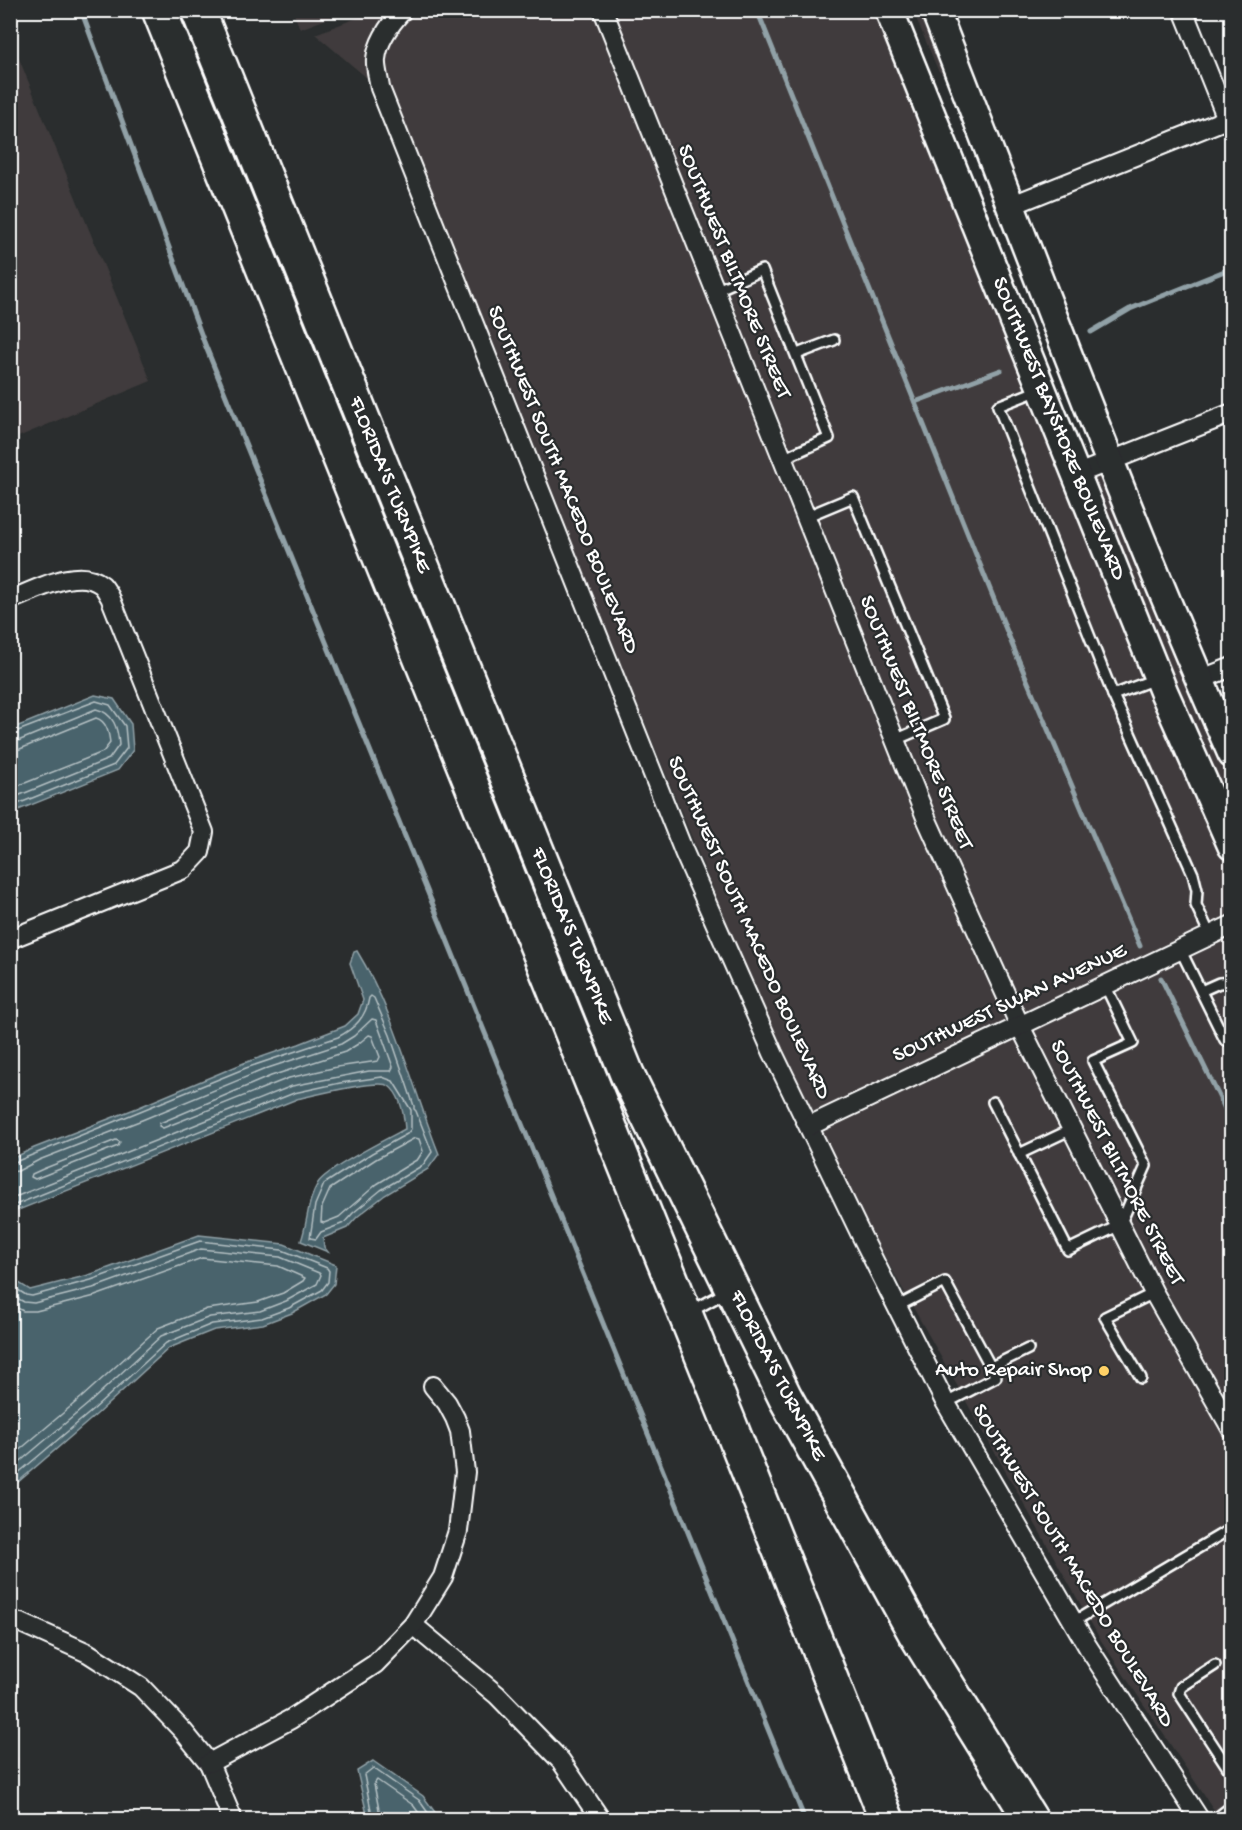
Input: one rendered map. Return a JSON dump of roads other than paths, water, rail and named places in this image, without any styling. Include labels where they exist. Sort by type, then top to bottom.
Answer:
[{"type":"highway","name":"FLORIDA'S TURNPIKE","points":[[159,10],[887,1820]]},
{"type":"highway","name":"FLORIDA'S TURNPIKE","points":[[198,10],[627,1074],[785,1397],[915,1633],[1031,1820]]},
{"type":"main road","name":"SOUTHWEST BAYSHORE BOULEVARD","points":[[889,10],[1158,678],[1232,846]]},
{"type":"main road","points":[[904,10],[931,75],[941,86],[965,87]]},
{"type":"main road","name":"SOUTHWEST BAYSHORE BOULEVARD","points":[[935,10],[1110,461],[1199,680],[1232,754]]},
{"type":"main road","points":[[933,116],[949,119],[967,135],[1008,230],[1026,244]]},
{"type":"street","name":"SOUTHWEST SOUTH MACEDO BOULEVARD","points":[[403,10],[392,22],[381,41],[376,60],[380,88],[684,852],[773,1053],[896,1307],[946,1403],[1073,1622],[1200,1820]]},
{"type":"street","name":"SOUTHWEST BILTMORE STREET","points":[[603,10],[927,820],[1020,1026],[1154,1293],[1232,1430]]},
{"type":"street","points":[[1010,206],[1229,118],[1183,10]]},
{"type":"street","points":[[1076,475],[1232,413]]},
{"type":"street","points":[[10,600],[58,581],[81,576],[101,585],[110,597],[204,832],[200,852],[184,869],[10,939]]},
{"type":"street","points":[[1199,680],[1232,668]]},
{"type":"street","name":"SOUTHWEST SWAN AVENUE","points":[[809,1126],[1232,925]]},
{"type":"street","points":[[209,1763],[291,1719],[375,1664],[412,1625],[443,1577],[458,1531],[465,1472],[460,1431],[447,1403],[433,1386]]},
{"type":"street","points":[[10,1621],[21,1623],[88,1653],[141,1687],[183,1731],[209,1763],[233,1820]]},
{"type":"street","points":[[412,1625],[497,1695],[561,1761],[601,1820]]},
{"type":"lane","points":[[715,291],[762,270],[797,354],[829,438],[782,459]]},
{"type":"lane","points":[[797,354],[834,340]]},
{"type":"lane","points":[[1042,389],[998,406],[1113,695],[1193,874],[1197,890],[1196,905],[1210,935]]},
{"type":"lane","points":[[805,517],[853,497],[944,719],[895,740]]},
{"type":"lane","points":[[1113,695],[1158,678]]},
{"type":"lane","points":[[1180,949],[1226,1040],[1232,1037]]},
{"type":"lane","points":[[1201,991],[1219,983],[1232,982]]},
{"type":"lane","points":[[993,1102],[1068,1250],[1120,1225],[1146,1166],[1093,1061],[1132,1043],[1105,985]]},
{"type":"lane","points":[[1019,1154],[1072,1129]]},
{"type":"lane","points":[[896,1307],[945,1282],[991,1367],[996,1377],[946,1403]]},
{"type":"lane","points":[[684,1315],[732,1289]]},
{"type":"lane","points":[[1141,1378],[1105,1317],[1154,1293]]},
{"type":"lane","points":[[991,1367],[1028,1349]]},
{"type":"lane","points":[[1073,1622],[1232,1528]]},
{"type":"lane","points":[[1215,1665],[1181,1687],[1179,1693],[1232,1774]]},
{"type":"lane","points":[[1214,1820],[1232,1806]]},
{"type":"water","points":[[95,695],[114,699],[131,724],[133,750],[118,770],[11,813],[11,729]]},
{"type":"water","points":[[357,951],[393,1025],[439,1154],[428,1169],[385,1195],[347,1228],[323,1238],[324,1247],[328,1252],[301,1241],[314,1190],[323,1177],[333,1170],[405,1129],[399,1100],[389,1086],[373,1084],[297,1099],[11,1213],[11,1159],[244,1063],[345,1026],[358,1014],[363,1000],[350,963],[354,952]]},
{"type":"water","points":[[199,1235],[284,1244],[336,1265],[334,1284],[326,1294],[292,1313],[263,1324],[214,1330],[169,1348],[11,1488],[11,1278],[30,1290],[89,1275]]},
{"type":"water","points":[[373,1761],[423,1796],[440,1819],[368,1819],[357,1771]]},
{"type":"waterway","points":[[81,10],[204,342],[805,1820]]},
{"type":"waterway","points":[[757,10],[1016,654],[1140,946]]},
{"type":"waterway","points":[[1091,332],[1130,309],[1232,268]]},
{"type":"waterway","points":[[915,402],[1001,370]]},
{"type":"waterway","points":[[1161,978],[1232,1123]]},
{"type":"place","name":"Auto Repair Shop","points":[[1104,1371]]}]
